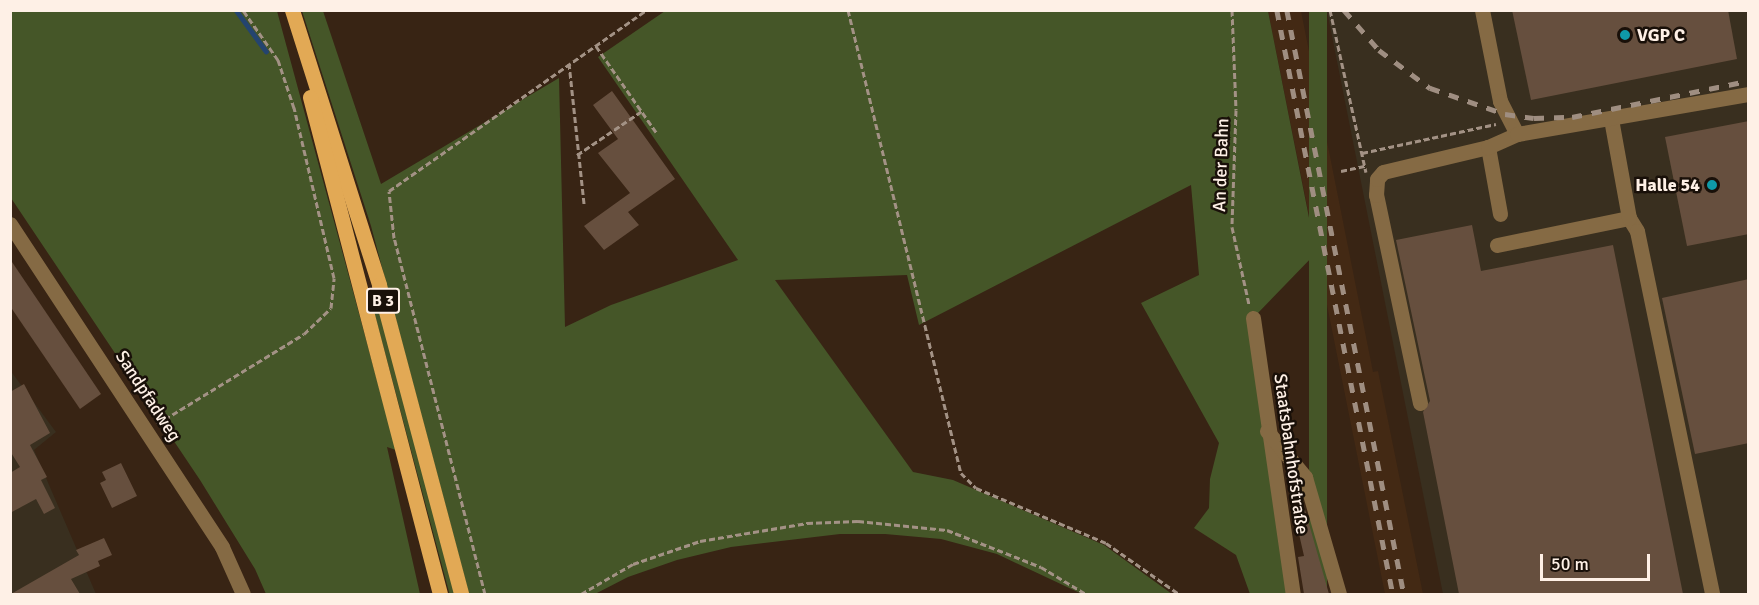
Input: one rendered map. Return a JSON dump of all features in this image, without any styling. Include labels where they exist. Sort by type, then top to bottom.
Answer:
[{"type":"main road","name":"B 3","points":[[285,10],[358,273],[440,594]]},
{"type":"main road","name":"B 3","points":[[292,10],[379,285],[461,594]]},
{"type":"street","points":[[1482,10],[1500,101],[1513,127]]},
{"type":"street","points":[[1420,403],[1376,195],[1377,179],[1389,168],[1488,147],[1513,127],[1611,119],[1749,94]]},
{"type":"street","points":[[1611,119],[1629,218],[1637,231],[1712,594]]},
{"type":"street","points":[[1488,147],[1500,214]]},
{"type":"street","points":[[1497,245],[1629,218]]},
{"type":"street","name":"Sandpfadweg","points":[[10,224],[222,547],[243,594]]},
{"type":"street","name":"Staatsbahnhofstraße","points":[[1253,318],[1267,431],[1293,594]]},
{"type":"street","points":[[1267,431],[1305,477],[1339,594]]},
{"type":"path","points":[[146,430],[304,334],[331,308],[334,278],[294,108],[278,60],[243,10]]},
{"type":"path","points":[[485,594],[394,238],[389,190],[646,10]]},
{"type":"path","points":[[848,10],[961,473],[976,488],[1106,543],[1179,594]]},
{"type":"path","name":"An der Bahn","points":[[1232,10],[1236,110],[1232,227],[1253,318]]},
{"type":"path","points":[[1330,10],[1365,166],[1376,195]]},
{"type":"path","points":[[596,46],[656,132]]},
{"type":"path","points":[[569,63],[584,204]]},
{"type":"path","points":[[577,155],[642,111]]},
{"type":"path","points":[[1362,153],[1513,127]]},
{"type":"path","points":[[1341,171],[1365,166]]},
{"type":"path","points":[[581,594],[633,564],[700,541],[807,523],[858,521],[947,530],[1041,567],[1086,594]]},
{"type":"shaded area","points":[[1268,11],[1301,11],[1373,372],[1378,371],[1423,594],[1385,594]]},
{"type":"shaded area","points":[[1327,11],[1748,11],[1748,594],[1443,594]]},
{"type":"shaded area","points":[[10,370],[56,432],[34,450],[96,594],[11,594]]},
{"type":"green space","points":[[10,11],[277,11],[396,450],[387,447],[420,594],[266,594],[255,569],[200,480],[11,198]]},
{"type":"green space","points":[[302,11],[323,11],[381,184],[559,78],[565,327],[611,305],[738,260],[598,57],[665,11],[1268,11],[1316,253],[1257,314],[1290,594],[1250,594],[1236,555],[1194,528],[1209,508],[1210,479],[1219,443],[1141,303],[1199,275],[1191,185],[919,325],[907,275],[775,280],[913,472],[953,480],[1104,545],[1172,594],[1082,594],[997,554],[941,539],[885,534],[840,534],[731,547],[677,560],[628,577],[595,594],[469,594],[371,226]]},
{"type":"green space","points":[[1309,11],[1327,11],[1327,594],[1309,594]]},
{"type":"green space","points":[[378,296],[458,594],[450,594],[370,298]]},
{"type":"building","name":"VGP C","points":[[1512,10],[1728,10],[1737,59],[1531,100]]},
{"type":"building","points":[[612,91],[675,179],[628,212],[639,225],[604,250],[584,226],[630,193],[598,153],[618,139],[593,105]]},
{"type":"building","name":"Halle 54","points":[[1749,121],[1749,234],[1687,246],[1665,137]]},
{"type":"building","points":[[1472,225],[1481,271],[1613,245],[1683,594],[1459,594],[1423,412],[1430,401],[1396,240]]},
{"type":"building","points":[[10,259],[101,394],[80,409],[10,306]]},
{"type":"building","points":[[1749,279],[1749,443],[1695,454],[1662,298]]},
{"type":"building","points":[[24,384],[50,433],[30,445],[47,477],[41,480],[55,508],[44,514],[36,499],[10,513],[10,473],[20,467],[10,451],[10,392]]},
{"type":"building","points":[[121,463],[137,496],[112,508],[100,483],[106,480],[102,472]]},
{"type":"building","points":[[1305,510],[1329,594],[1304,594],[1298,557],[1304,556],[1299,534],[1306,532],[1301,511]]},
{"type":"building","points":[[104,538],[112,555],[98,561],[100,566],[71,579],[80,594],[11,594],[79,555],[76,550]]},
{"type":"waterway","points":[[236,10],[266,51]]},
{"type":"railway","points":[[1277,10],[1393,594]]},
{"type":"railway","points":[[1287,10],[1404,594]]},
{"type":"railway","points":[[1344,10],[1379,50],[1430,88],[1505,114],[1534,118],[1572,117],[1748,81]]},
{"type":"place","name":"VGP C","points":[[1625,35]]},
{"type":"place","name":"Halle 54","points":[[1712,185]]}]
